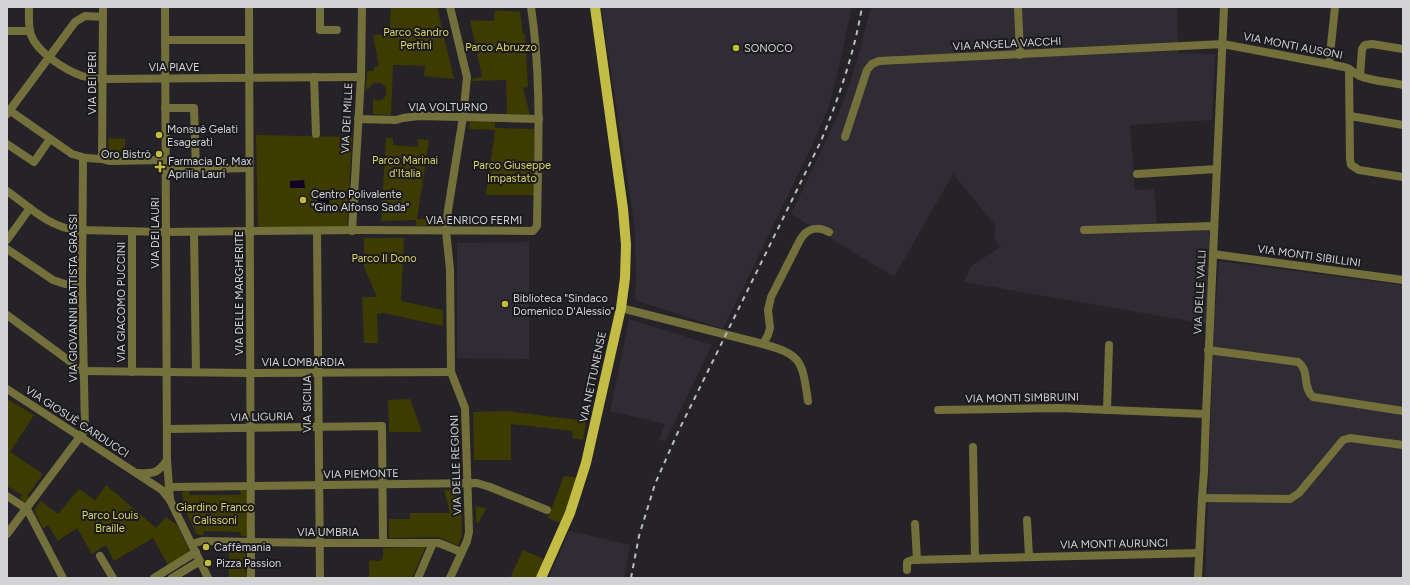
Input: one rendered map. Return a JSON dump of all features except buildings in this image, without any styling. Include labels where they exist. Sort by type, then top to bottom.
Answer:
[{"type":"main road","name":"VIA NETTUNENSE","points":[[541,578],[570,513],[583,476],[621,308],[625,266],[625,232],[595,7]]},
{"type":"street","name":"VIA PIAVE","points":[[29,7],[30,31],[36,45],[70,70],[80,75],[94,78],[361,77]]},
{"type":"street","name":"VIA DEI PERI","points":[[102,159],[103,7]]},
{"type":"street","name":"VIA DEI LAURI","points":[[165,7],[167,460],[170,500]]},
{"type":"street","name":"VIA DELLE MARGHERITE","points":[[249,7],[251,578]]},
{"type":"street","points":[[320,7],[320,30],[337,30]]},
{"type":"street","name":"VIA DEI MILLE","points":[[352,230],[361,77],[362,7]]},
{"type":"street","name":"VIA DELLE REGIONI","points":[[450,7],[466,77],[463,117],[446,231],[450,269],[451,372],[465,408],[469,532],[450,578]]},
{"type":"street","points":[[531,7],[535,31],[539,119]]},
{"type":"street","points":[[1018,7],[1020,55]]},
{"type":"street","name":"VIA DELLE VALLI","points":[[1198,578],[1224,7]]},
{"type":"street","points":[[1329,64],[1335,7]]},
{"type":"street","points":[[103,17],[85,16],[76,21],[8,112],[72,154],[83,158],[109,161],[166,160]]},
{"type":"street","points":[[7,31],[30,31]]},
{"type":"street","points":[[165,40],[249,40]]},
{"type":"street","name":"VIA ANGELA VACCHI","points":[[845,137],[867,70],[874,63],[882,61],[1223,44]]},
{"type":"street","name":"VIA MONTI AUSONI","points":[[1223,44],[1329,64],[1350,69],[1360,76],[1403,85]]},
{"type":"street","points":[[1360,76],[1362,49],[1365,45],[1372,44],[1403,49]]},
{"type":"street","points":[[1350,69],[1350,159],[1352,166],[1359,170],[1403,177]]},
{"type":"street","points":[[314,77],[316,134]]},
{"type":"street","points":[[166,108],[194,108],[196,170]]},
{"type":"street","name":"VIA VOLTURNO","points":[[358,119],[396,120],[419,116],[539,119]]},
{"type":"street","points":[[1350,116],[1403,125]]},
{"type":"street","name":"VIA ENRICO FERMI","points":[[7,191],[59,227],[83,231],[531,231],[537,226],[539,119]]},
{"type":"street","points":[[7,144],[34,162],[50,139]]},
{"type":"street","name":"VIA GIOVANNI BATTISTA GRASSI","points":[[82,437],[86,428],[83,371],[82,284],[83,158]]},
{"type":"street","points":[[166,170],[249,168]]},
{"type":"street","points":[[1137,174],[1217,170]]},
{"type":"street","points":[[7,240],[30,208]]},
{"type":"street","points":[[1084,230],[1214,226]]},
{"type":"street","points":[[763,344],[770,328],[768,310],[771,297],[800,240],[805,233],[812,229],[819,228],[829,232]]},
{"type":"street","name":"VIA SICILIA","points":[[317,231],[320,578]]},
{"type":"street","name":"VIA GIACOMO PUCCINI","points":[[132,232],[132,372]]},
{"type":"street","points":[[194,232],[196,372]]},
{"type":"street","points":[[7,248],[53,280],[65,284],[82,284]]},
{"type":"street","name":"VIA MONTI SIBILLINI","points":[[1213,254],[1403,280]]},
{"type":"street","points":[[621,308],[784,350],[798,361],[803,371],[808,401]]},
{"type":"street","points":[[7,316],[83,371]]},
{"type":"street","points":[[1107,410],[1109,345]]},
{"type":"street","points":[[1208,350],[1298,362],[1304,368],[1308,391],[1313,397],[1403,410]]},
{"type":"street","name":"VIA LOMBARDIA","points":[[83,371],[250,373],[451,372]]},
{"type":"street","name":"VIA GIOSUÈ CARDUCCI","points":[[7,390],[160,488],[170,500]]},
{"type":"street","name":"VIA MONTI SIMBRUINI","points":[[938,410],[1046,408],[1206,414]]},
{"type":"street","name":"VIA LIGURIA","points":[[167,429],[382,426],[382,485]]},
{"type":"street","points":[[7,534],[82,437]]},
{"type":"street","points":[[1202,498],[1290,499],[1299,493],[1342,440],[1350,438],[1403,445]]},
{"type":"street","points":[[973,447],[975,558]]},
{"type":"street","points":[[135,472],[147,474],[156,472],[167,460]]},
{"type":"street","name":"VIA PIEMONTE","points":[[170,487],[467,483],[488,486],[547,510]]},
{"type":"street","points":[[382,485],[382,543]]},
{"type":"street","points":[[7,496],[27,509],[63,578]]},
{"type":"street","points":[[170,500],[208,578]]},
{"type":"street","points":[[1027,520],[1029,557]]},
{"type":"street","points":[[907,570],[907,562],[917,560],[915,524]]},
{"type":"street","name":"VIA UMBRIA","points":[[192,544],[202,542],[439,543],[462,552]]},
{"type":"street","points":[[418,578],[433,543]]},
{"type":"street","points":[[154,578],[196,552]]},
{"type":"street","name":"VIA MONTI AURUNCI","points":[[917,560],[1199,553]]},
{"type":"street","points":[[100,556],[113,578]]},
{"type":"street","points":[[172,578],[200,561]]},
{"type":"shaded area","points":[[601,7],[852,7],[828,109],[810,150],[723,329],[635,300],[635,230]]},
{"type":"shaded area","points":[[871,7],[1177,7],[1178,53],[1215,54],[1212,120],[1130,125],[1135,190],[1154,189],[1157,223],[1210,223],[1206,324],[964,282],[971,266],[1001,247],[994,238],[996,226],[953,174],[894,277],[791,214],[839,113],[854,71]]},
{"type":"shaded area","points":[[304,180],[305,188],[290,188],[290,181]]},
{"type":"shaded area","points":[[317,190],[329,190],[329,213],[318,213]]},
{"type":"shaded area","points":[[529,242],[529,359],[457,358],[457,243]]},
{"type":"shaded area","points":[[1219,261],[1403,285],[1403,578],[1205,578],[1214,325]]},
{"type":"shaded area","points":[[629,319],[712,345],[665,442],[659,439],[665,424],[610,411]]},
{"type":"shaded area","points":[[569,531],[630,545],[624,578],[549,578]]},
{"type":"green space","name":"Parco Sandro Pertini","points":[[437,7],[454,79],[424,76],[425,66],[393,65],[391,115],[373,114],[373,99],[383,99],[386,96],[386,88],[383,84],[373,83],[369,89],[366,89],[367,71],[374,71],[374,67],[379,66],[373,35],[389,35],[391,8]]},
{"type":"green space","name":"Parco Abruzzo","points":[[495,10],[520,12],[523,34],[525,34],[528,87],[523,88],[530,115],[507,114],[506,80],[472,81],[472,79],[482,77],[470,20],[494,21]]},
{"type":"green space","name":"Parco Giuseppe Impastato","points":[[470,122],[495,122],[495,128],[534,129],[534,195],[486,195],[495,130],[469,129]]},
{"type":"green space","points":[[256,135],[352,137],[347,227],[258,227]]},
{"type":"green space","points":[[108,138],[125,139],[125,157],[110,156]]},
{"type":"green space","name":"Parco Marinai d'Italia","points":[[386,138],[393,138],[393,145],[418,147],[418,139],[429,140],[417,219],[442,219],[440,225],[416,226],[416,220],[381,221]]},
{"type":"green space","name":"Parco Il Dono","points":[[365,238],[404,238],[401,301],[443,310],[443,326],[384,313],[377,314],[378,343],[364,343],[362,297],[377,297],[364,267]]},
{"type":"green space","points":[[7,399],[34,415],[10,452],[43,474],[27,496],[30,498],[25,503],[20,499],[22,495],[7,486]]},
{"type":"green space","points":[[410,399],[422,432],[389,432],[388,400]]},
{"type":"green space","points":[[507,411],[586,421],[583,440],[572,438],[573,431],[511,424],[511,460],[474,460],[473,412]]},
{"type":"green space","points":[[564,476],[580,478],[562,524],[548,518]]},
{"type":"green space","name":"Parco Louis Braille","points":[[106,485],[156,528],[166,517],[177,525],[190,552],[168,565],[153,538],[114,561],[106,545],[92,554],[77,528],[58,541],[48,525],[43,529],[34,510],[41,501],[58,514],[79,489],[95,500]]},
{"type":"green space","points":[[461,489],[462,536],[458,546],[439,537],[389,538],[389,519],[410,519],[410,513],[450,513],[444,490]]},
{"type":"green space","name":"Giardino Franco Calissoni","points":[[240,490],[247,491],[247,536],[241,536],[240,532],[203,531],[204,535],[197,535],[185,510],[182,492],[189,491],[190,495],[241,495]]},
{"type":"green space","points":[[476,507],[486,508],[479,523],[476,522]]},
{"type":"green space","points":[[229,547],[245,547],[245,572],[248,574],[248,578],[229,578]]},
{"type":"green space","points":[[425,547],[412,578],[369,578],[369,560],[380,561],[383,558],[383,548]]},
{"type":"green space","points":[[523,550],[544,559],[536,578],[510,578]]},
{"type":"railway","points":[[631,578],[639,536],[655,484],[678,432],[821,141],[845,75],[855,42],[862,7]]},
{"type":"place","name":"SONOCO","points":[[736,48]]},
{"type":"place","name":"Monsuè Gelati Esagerati","points":[[159,135]]},
{"type":"place","name":"Oro Bistrò","points":[[159,154]]},
{"type":"place","name":"Farmacia Dr. Max Aprilia Lauri","points":[[160,167]]},
{"type":"place","name":"Centro Polivalente \"Gino Alfonso Sada\"","points":[[303,200]]},
{"type":"place","name":"Biblioteca \"Sindaco Domenico D'Alessio\"","points":[[505,304]]},
{"type":"place","name":"Caffèmania","points":[[206,547]]},
{"type":"place","name":"Pizza Passion","points":[[208,563]]}]
